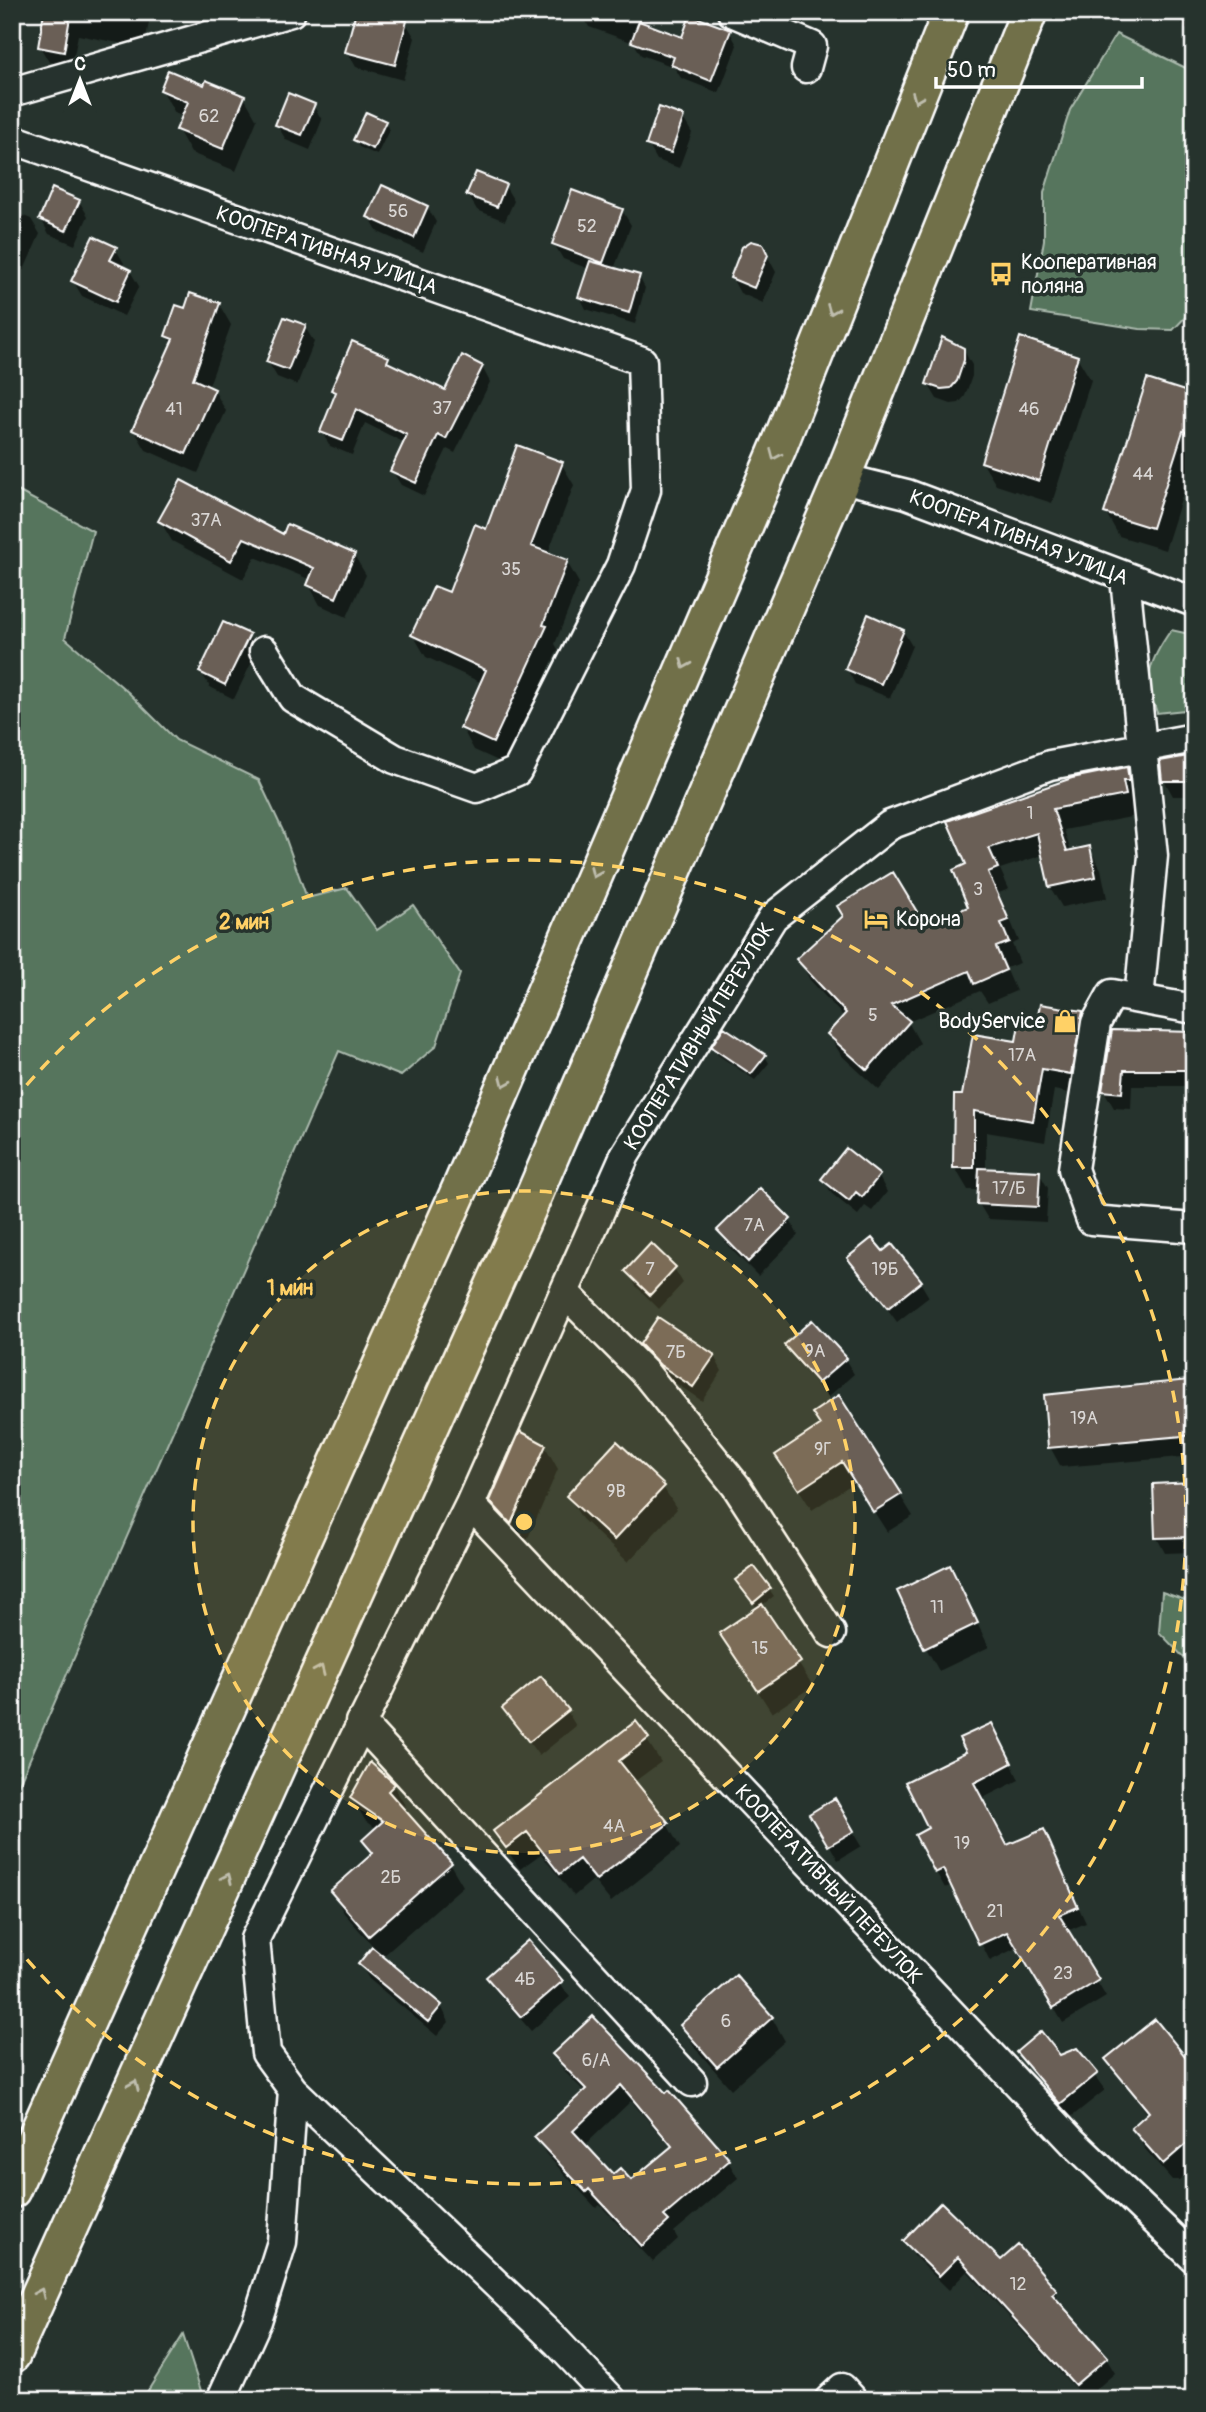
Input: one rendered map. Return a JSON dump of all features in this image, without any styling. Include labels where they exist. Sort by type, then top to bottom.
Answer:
[{"type":"main road","points":[[12,2190],[473,1159],[779,446],[951,12]]},
{"type":"main road","points":[[12,2355],[528,1209],[842,478],[1029,12]]},
{"type":"street","points":[[12,92],[291,12]]},
{"type":"street","points":[[732,12],[812,46],[806,68]]},
{"type":"street","name":"КООПЕРАТИВНАЯ УЛИЦА","points":[[12,139],[642,361],[646,490],[621,565],[517,771],[477,788],[396,759],[293,698],[264,651]]},
{"type":"street","name":"КООПЕРАТИВНАЯ УЛИЦА","points":[[842,478],[907,494],[1194,602]]},
{"type":"street","points":[[1125,578],[1144,747],[1153,865],[1139,999]]},
{"type":"street","name":"КООПЕРАТИВНЫЙ ПЕРЕУЛОК","points":[[612,2400],[557,2342],[293,2090],[266,2053],[255,1939],[470,1504],[625,1155],[773,917],[890,825],[1050,765],[1194,738]]},
{"type":"street","points":[[1194,1009],[1112,994],[1096,1023],[1073,1169],[1090,1220],[1194,1228]]},
{"type":"street","points":[[564,1292],[646,1374],[736,1486],[831,1633]]},
{"type":"street","name":"КООПЕРАТИВНЫЙ ПЕРЕУЛОК","points":[[470,1504],[1072,2141],[1194,2258]]},
{"type":"street","points":[[360,1722],[692,2082]]},
{"type":"street","points":[[221,2400],[257,2321],[282,2242],[293,2090]]},
{"type":"street","points":[[828,2400],[842,2388],[853,2400]]},
{"type":"green space","points":[[1116,34],[1194,72],[1194,308],[1173,330],[1140,329],[1031,312],[1044,240],[1044,193],[1070,110]]},
{"type":"green space","points":[[12,488],[93,531],[65,638],[129,693],[176,740],[259,780],[283,831],[307,898],[347,888],[377,930],[413,905],[460,974],[436,1046],[401,1076],[339,1051],[12,1800]]},
{"type":"green space","points":[[1171,630],[1194,635],[1194,709],[1157,713],[1150,689],[1150,670],[1157,652]]},
{"type":"green space","points":[[1162,1592],[1194,1603],[1194,1668],[1159,1632]]},
{"type":"green space","points":[[183,2335],[204,2400],[142,2400]]},
{"type":"building","points":[[44,12],[71,12],[64,52],[38,47]]},
{"type":"building","points":[[356,12],[375,12],[407,21],[395,65],[345,52]]},
{"type":"building","points":[[690,15],[731,30],[711,81],[671,65],[674,57],[631,42],[639,21],[682,37]]},
{"type":"building","points":[[168,70],[204,85],[206,80],[245,96],[223,149],[176,130],[188,102],[160,90]]},
{"type":"building","points":[[288,93],[315,104],[302,135],[275,125]]},
{"type":"building","points":[[659,107],[684,116],[671,153],[646,145]]},
{"type":"building","points":[[366,112],[386,121],[373,149],[353,140]]},
{"type":"building","points":[[476,172],[506,184],[497,207],[466,195]]},
{"type":"building","points":[[382,185],[428,206],[414,238],[367,217]]},
{"type":"building","points":[[52,188],[80,200],[66,231],[39,219]]},
{"type":"building","points":[[572,190],[623,209],[603,263],[552,244]]},
{"type":"building","points":[[93,236],[117,247],[110,260],[131,270],[116,302],[71,281]]},
{"type":"building","points":[[751,241],[763,244],[768,255],[754,288],[730,278],[742,247]]},
{"type":"building","points":[[590,261],[640,275],[629,313],[578,297]]},
{"type":"building","points":[[190,293],[220,303],[193,379],[215,389],[186,454],[132,430],[173,339],[165,336],[176,305],[185,308]]},
{"type":"building","points":[[284,317],[306,325],[288,370],[266,362]]},
{"type":"building","points":[[942,337],[964,348],[964,360],[957,381],[951,388],[941,389],[926,384]]},
{"type":"building","points":[[1020,337],[1078,356],[1039,481],[981,462]]},
{"type":"building","points":[[352,341],[389,357],[387,362],[445,390],[462,355],[483,366],[446,439],[438,435],[416,483],[390,471],[407,435],[356,409],[343,441],[320,432],[336,392],[331,390]]},
{"type":"building","points":[[1147,379],[1194,394],[1194,434],[1183,431],[1152,528],[1104,513]]},
{"type":"building","points":[[517,445],[563,462],[531,546],[568,560],[543,625],[547,626],[493,743],[460,728],[486,670],[411,635],[434,586],[449,592],[475,524],[486,529]]},
{"type":"building","points":[[181,480],[283,534],[287,524],[355,554],[336,598],[307,585],[314,568],[244,538],[231,561],[158,521]]},
{"type":"building","points":[[868,614],[904,630],[881,684],[845,669]]},
{"type":"building","points":[[223,622],[250,634],[225,685],[199,672]]},
{"type":"building","points":[[1194,755],[1194,781],[1162,781],[1160,761]]},
{"type":"building","points":[[1127,767],[1129,781],[1123,781],[1126,795],[1053,809],[1067,851],[1090,846],[1096,877],[1049,887],[1037,833],[989,848],[998,868],[988,872],[1009,920],[1001,923],[1009,942],[996,947],[1006,970],[974,984],[969,971],[891,1005],[910,1021],[867,1070],[827,1034],[846,1013],[796,959],[843,916],[837,906],[893,872],[925,925],[968,907],[953,870],[966,864],[947,821],[1072,778]]},
{"type":"building","points":[[1040,1004],[1083,1011],[1071,1074],[1042,1069],[1033,1121],[974,1111],[974,1168],[953,1168],[954,1095],[962,1095],[973,1034],[1016,1041],[1020,1019],[1037,1022]]},
{"type":"building","points":[[724,1027],[766,1055],[751,1074],[711,1047]]},
{"type":"building","points":[[1112,1030],[1194,1032],[1194,1070],[1124,1070],[1122,1093],[1102,1091]]},
{"type":"building","points":[[846,1148],[880,1175],[862,1197],[856,1192],[849,1201],[821,1179]]},
{"type":"building","points":[[979,1168],[1040,1171],[1038,1207],[977,1204]]},
{"type":"building","points":[[760,1188],[791,1219],[748,1262],[717,1230]]},
{"type":"building","points":[[872,1238],[883,1251],[892,1244],[922,1281],[888,1308],[847,1258]]},
{"type":"building","points":[[651,1243],[676,1267],[650,1295],[625,1271]]},
{"type":"building","points":[[658,1317],[715,1355],[693,1387],[660,1365],[640,1344]]},
{"type":"building","points":[[812,1320],[847,1358],[818,1383],[784,1345]]},
{"type":"building","points":[[1188,1380],[1194,1435],[1048,1448],[1044,1395]]},
{"type":"building","points":[[839,1395],[902,1494],[873,1512],[842,1462],[799,1490],[775,1455],[820,1425],[812,1413]]},
{"type":"building","points":[[520,1431],[546,1445],[511,1524],[490,1501]]},
{"type":"building","points":[[617,1441],[665,1486],[614,1540],[566,1496]]},
{"type":"building","points":[[1191,1482],[1193,1537],[1155,1538],[1153,1484]]},
{"type":"building","points":[[950,1565],[978,1623],[924,1649],[897,1591]]},
{"type":"building","points":[[754,1566],[771,1588],[753,1603],[735,1580]]},
{"type":"building","points":[[762,1604],[801,1662],[758,1691],[719,1633]]},
{"type":"building","points":[[541,1676],[569,1710],[529,1742],[502,1708]]},
{"type":"building","points":[[636,1721],[649,1738],[619,1761],[669,1823],[596,1880],[579,1859],[560,1874],[527,1832],[506,1848],[493,1831]]},
{"type":"building","points":[[992,1723],[1012,1763],[974,1783],[1007,1845],[1044,1829],[1078,1907],[1059,1915],[1099,1980],[1053,2008],[1007,1932],[979,1945],[943,1869],[935,1873],[915,1835],[928,1828],[905,1782],[966,1752],[959,1738]]},
{"type":"building","points":[[370,1762],[395,1784],[388,1791],[452,1863],[369,1936],[330,1891],[373,1853],[362,1840],[383,1821],[350,1798]]},
{"type":"building","points":[[835,1798],[854,1831],[828,1846],[809,1814]]},
{"type":"building","points":[[528,1940],[563,1981],[521,2017],[486,1977]]},
{"type":"building","points":[[372,1947],[442,2005],[428,2022],[358,1964]]},
{"type":"building","points":[[736,1975],[773,2017],[717,2067],[680,2025]]},
{"type":"building","points":[[593,2016],[666,2093],[669,2090],[730,2160],[664,2216],[669,2221],[642,2246],[589,2189],[586,2192],[534,2137],[586,2089],[552,2054]],"holes":[[[621,2085],[672,2146],[631,2180],[620,2168],[613,2174],[573,2131]]]},
{"type":"building","points":[[1155,2019],[1194,2067],[1194,2137],[1163,2164],[1131,2128],[1149,2112],[1105,2059]]},
{"type":"building","points":[[1041,2031],[1060,2055],[1077,2048],[1098,2073],[1060,2104],[1016,2052]]},
{"type":"building","points":[[941,2202],[1001,2260],[1018,2245],[1057,2290],[1052,2294],[1108,2357],[1075,2385],[958,2257],[939,2276],[903,2241]]},
{"type":"place","name":"Кооперативная поляна","points":[[1001,274]]},
{"type":"place","name":"Корона","points":[[876,919]]},
{"type":"place","name":"BodyService","points":[[1065,1021]]}]
